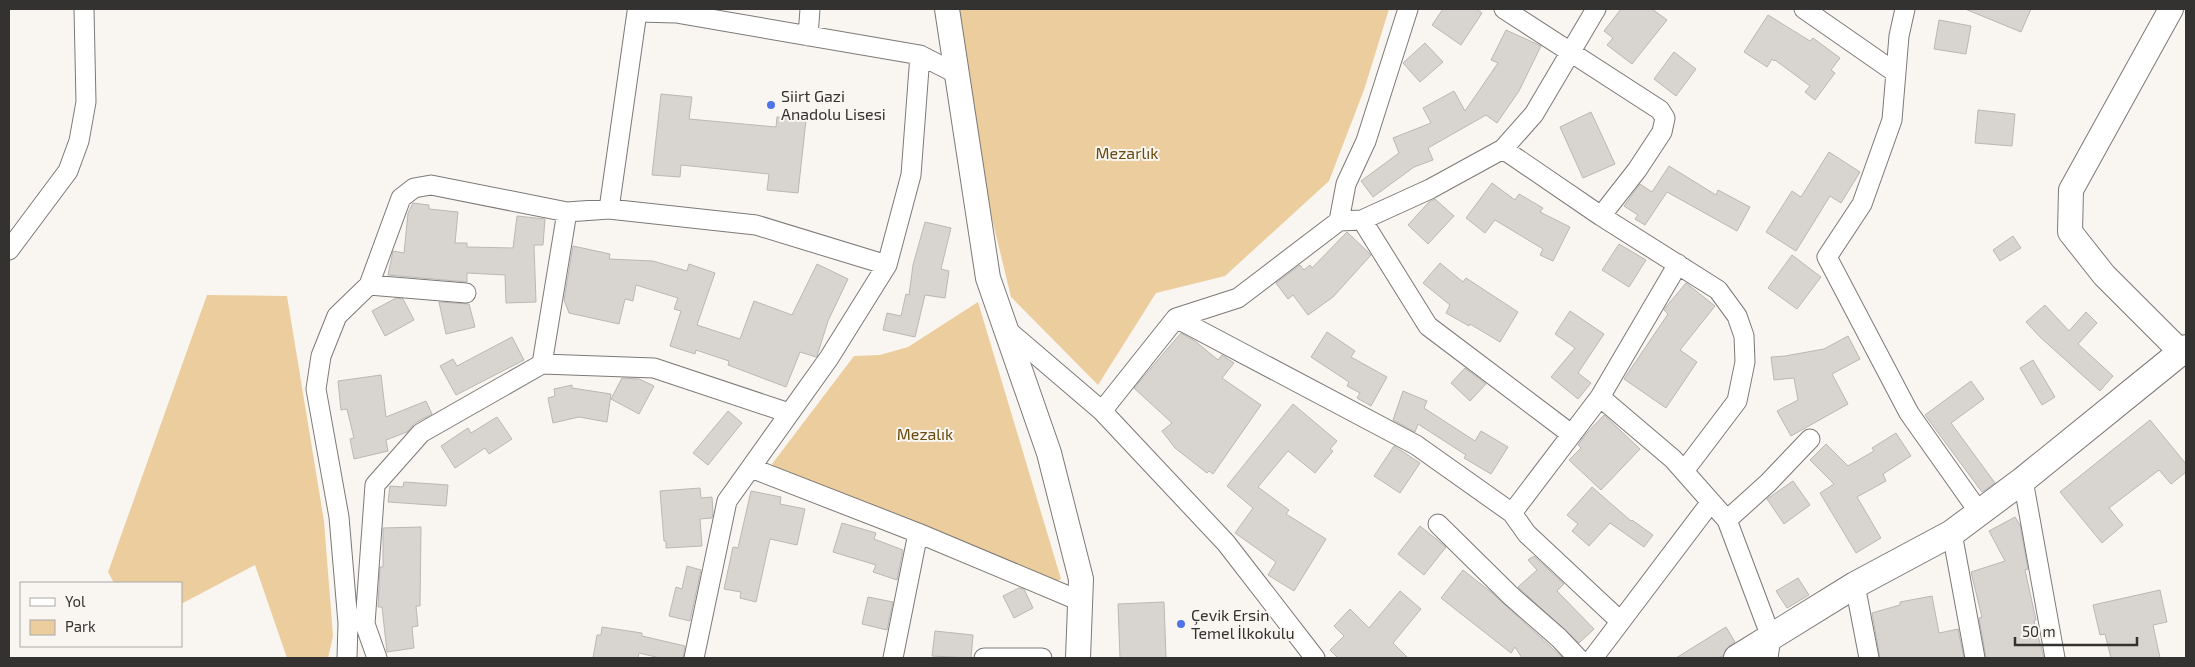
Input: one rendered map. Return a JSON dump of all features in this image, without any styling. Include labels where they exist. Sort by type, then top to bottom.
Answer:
[{"type":"main road","points":[[1737,658],[1770,648],[1855,586],[1952,533],[2023,480],[2184,346]]},
{"type":"street","points":[[9,250],[68,171],[79,141],[86,102],[84,9]]},
{"type":"street","points":[[808,36],[810,9]]},
{"type":"street","points":[[947,9],[988,278],[1049,453],[1080,579],[1078,658]]},
{"type":"street","points":[[1338,221],[1346,184],[1366,141],[1408,9]]},
{"type":"street","points":[[1504,9],[1660,110],[1665,118],[1662,132],[1637,170],[1601,216]]},
{"type":"street","points":[[1102,411],[1176,318],[1238,298],[1338,221],[1362,220],[1430,189],[1503,149],[1534,114],[1596,9]]},
{"type":"street","points":[[1804,9],[1896,73]]},
{"type":"street","points":[[1905,9],[1899,36],[1892,120],[1862,204],[1827,256],[1909,413],[1979,512]]},
{"type":"street","points":[[2171,9],[2071,190],[2069,214],[2070,232],[2104,274],[2184,346]]},
{"type":"street","points":[[609,209],[636,12],[676,11],[920,55],[957,74]]},
{"type":"street","points":[[694,658],[727,501],[828,358],[887,264],[911,176],[920,55]]},
{"type":"street","points":[[1503,149],[1601,216],[1718,290],[1729,303],[1744,336],[1745,362],[1737,401],[1684,471]]},
{"type":"street","points":[[347,658],[348,623],[339,517],[316,389],[321,356],[337,316],[369,285],[401,198],[414,188],[431,185],[566,212],[609,209],[756,224],[887,264]]},
{"type":"street","points":[[542,364],[566,212]]},
{"type":"street","points":[[1362,220],[1428,326],[1571,434]]},
{"type":"street","points":[[1512,513],[1600,397],[1678,264]]},
{"type":"street","points":[[369,285],[466,293]]},
{"type":"street","points":[[1176,318],[1416,445],[1512,513],[1527,534],[1620,621]]},
{"type":"street","points":[[1006,329],[1102,411],[1226,543],[1315,658]]},
{"type":"street","points":[[377,658],[365,624],[376,484],[421,433],[542,364],[654,368],[790,413]]},
{"type":"street","points":[[1600,397],[1673,459],[1727,520],[1770,648]]},
{"type":"street","points":[[1727,520],[1774,478],[1810,439]]},
{"type":"street","points":[[751,468],[918,533],[1080,601]]},
{"type":"street","points":[[2023,480],[2055,658]]},
{"type":"street","points":[[1592,658],[1711,502]]},
{"type":"street","points":[[1438,524],[1510,595],[1559,638],[1578,658]]},
{"type":"street","points":[[893,658],[918,533]]},
{"type":"street","points":[[1952,533],[1975,658]]},
{"type":"street","points":[[1855,586],[1869,658]]},
{"type":"street","points":[[984,658],[1042,658]]},
{"type":"green space","name":"Mezarlık","points":[[954,9],[1389,9],[1364,90],[1329,181],[1225,276],[1156,293],[1098,385],[1011,297],[957,74]]},
{"type":"green space","points":[[207,295],[287,296],[324,521],[333,636],[328,658],[287,658],[255,565],[182,603],[182,582],[113,582],[108,572]]},
{"type":"green space","name":"Mezalık","points":[[978,302],[1061,579],[1055,582],[778,471],[772,464],[854,356],[880,355],[908,347]]},
{"type":"building","points":[[1443,9],[1476,9],[1482,13],[1461,45],[1432,25]]},
{"type":"building","points":[[1621,9],[1652,9],[1667,20],[1632,64],[1607,45],[1613,38],[1604,31]]},
{"type":"building","points":[[1965,9],[2031,9],[2021,32]]},
{"type":"building","points":[[1768,15],[1810,41],[1813,38],[1840,58],[1831,70],[1835,73],[1815,100],[1805,92],[1810,86],[1775,60],[1772,59],[1767,67],[1744,52]]},
{"type":"building","points":[[1939,20],[1971,26],[1966,54],[1934,49]]},
{"type":"building","points":[[1506,30],[1541,46],[1519,91],[1497,123],[1486,115],[1428,148],[1433,160],[1414,167],[1373,197],[1361,181],[1399,153],[1393,138],[1431,123],[1423,108],[1454,91],[1465,111],[1498,63],[1491,60]]},
{"type":"building","points":[[1425,43],[1443,62],[1420,82],[1403,63]]},
{"type":"building","points":[[1674,52],[1696,69],[1676,96],[1654,79]]},
{"type":"building","points":[[661,94],[692,97],[689,119],[776,127],[777,117],[806,120],[798,193],[767,190],[769,174],[681,165],[680,177],[652,175]]},
{"type":"building","points":[[1978,110],[2015,114],[2012,146],[1975,143]]},
{"type":"building","points":[[1591,112],[1615,164],[1583,178],[1560,127]]},
{"type":"building","points":[[1829,152],[1860,172],[1841,203],[1830,196],[1796,251],[1766,232],[1792,191],[1801,197]]},
{"type":"building","points":[[1669,166],[1716,195],[1718,190],[1750,207],[1737,231],[1667,192],[1645,225],[1635,219],[1638,215],[1624,206],[1640,184],[1652,192]]},
{"type":"building","points":[[1492,183],[1515,200],[1519,194],[1543,208],[1540,212],[1570,227],[1553,261],[1540,255],[1543,249],[1495,220],[1485,233],[1466,218]]},
{"type":"building","points":[[1435,199],[1454,216],[1428,244],[1408,225],[1429,202]]},
{"type":"building","points":[[413,203],[429,205],[429,209],[458,212],[455,243],[467,243],[467,247],[513,248],[517,216],[545,219],[543,245],[534,245],[536,302],[506,303],[505,275],[467,273],[467,282],[388,275],[393,251],[404,253],[408,213]]},
{"type":"building","points":[[925,222],[951,228],[941,269],[949,271],[945,298],[925,295],[915,337],[883,330],[887,313],[901,316],[906,294],[909,295],[913,265]]},
{"type":"building","points":[[1347,232],[1371,255],[1333,297],[1308,315],[1293,295],[1288,299],[1276,283],[1300,265],[1304,270],[1310,265],[1312,268]]},
{"type":"building","points":[[2013,236],[2021,248],[2000,261],[1993,250]]},
{"type":"building","points":[[1619,244],[1646,260],[1629,287],[1602,270]]},
{"type":"building","points":[[573,246],[610,254],[609,259],[653,261],[687,271],[689,264],[715,273],[697,325],[740,339],[754,301],[792,315],[817,264],[848,279],[828,321],[817,356],[800,352],[786,387],[728,365],[729,361],[696,350],[695,354],[670,346],[681,311],[674,309],[678,298],[636,285],[633,301],[625,299],[619,324],[569,313],[564,300]]},
{"type":"building","points":[[1792,255],[1821,277],[1797,309],[1768,288]]},
{"type":"building","points":[[1440,263],[1463,282],[1466,278],[1518,312],[1500,342],[1470,324],[1469,326],[1446,313],[1450,305],[1423,283]]},
{"type":"building","points":[[1686,283],[1715,306],[1680,350],[1697,362],[1666,408],[1624,379],[1668,314],[1664,310]]},
{"type":"building","points":[[396,298],[403,299],[414,320],[385,336],[372,311]]},
{"type":"building","points":[[439,302],[469,304],[475,327],[446,334]]},
{"type":"building","points":[[2045,305],[2069,331],[2086,312],[2097,323],[2078,344],[2113,376],[2100,391],[2026,322]]},
{"type":"building","points":[[1570,311],[1604,334],[1578,373],[1591,383],[1578,399],[1551,377],[1575,348],[1555,334]]},
{"type":"building","points":[[1327,332],[1355,351],[1351,357],[1387,377],[1371,406],[1357,398],[1360,393],[1347,386],[1349,382],[1311,357]]},
{"type":"building","points":[[1181,333],[1195,341],[1218,360],[1222,355],[1234,363],[1222,378],[1261,405],[1213,474],[1209,471],[1207,473],[1175,448],[1162,431],[1172,423],[1134,388]]},
{"type":"building","points":[[1848,336],[1860,359],[1832,374],[1848,404],[1791,436],[1777,411],[1798,400],[1794,378],[1774,380],[1771,357],[1824,349]]},
{"type":"building","points":[[512,337],[524,360],[456,395],[440,366],[453,359],[457,366]]},
{"type":"building","points":[[2033,360],[2055,397],[2042,405],[2020,368]]},
{"type":"building","points":[[1465,368],[1486,384],[1470,401],[1451,383]]},
{"type":"building","points":[[381,375],[386,417],[426,401],[432,414],[415,423],[407,432],[386,440],[388,451],[354,459],[350,439],[354,438],[347,409],[341,410],[338,381]]},
{"type":"building","points":[[622,378],[639,379],[654,386],[639,414],[611,399]]},
{"type":"building","points":[[1971,381],[1984,399],[1951,423],[1995,483],[1982,492],[1925,415]]},
{"type":"building","points":[[572,385],[572,388],[611,394],[607,422],[579,417],[553,423],[548,398],[555,396],[554,389]]},
{"type":"building","points":[[1403,391],[1427,401],[1424,408],[1475,441],[1481,431],[1508,447],[1491,474],[1464,458],[1466,455],[1418,424],[1415,432],[1393,420]]},
{"type":"building","points":[[1293,404],[1337,441],[1330,449],[1333,451],[1315,473],[1288,451],[1258,487],[1289,510],[1286,514],[1326,539],[1294,591],[1268,575],[1276,562],[1235,533],[1253,508],[1227,486]]},
{"type":"building","points":[[728,411],[742,423],[708,465],[693,453]]},
{"type":"building","points":[[1604,415],[1640,449],[1601,490],[1569,460],[1581,448],[1578,445],[1586,434]]},
{"type":"building","points":[[497,417],[512,439],[489,454],[485,448],[455,468],[441,446],[468,428],[471,433]]},
{"type":"building","points":[[2150,420],[2186,464],[2186,472],[2171,484],[2159,470],[2109,508],[2123,525],[2102,543],[2060,492]]},
{"type":"building","points":[[1896,433],[1911,456],[1883,474],[1886,481],[1857,497],[1881,538],[1856,553],[1820,493],[1834,484],[1810,460],[1826,444],[1848,466],[1874,451],[1872,448]]},
{"type":"building","points":[[1394,446],[1420,463],[1400,493],[1374,476]]},
{"type":"building","points":[[1793,481],[1810,505],[1784,524],[1767,499]]},
{"type":"building","points":[[404,482],[448,485],[446,506],[388,502],[390,486],[403,487]]},
{"type":"building","points":[[1592,487],[1631,521],[1653,535],[1644,547],[1610,523],[1589,546],[1572,531],[1578,524],[1567,515]]},
{"type":"building","points":[[700,488],[701,498],[712,497],[713,513],[712,518],[700,519],[702,546],[666,548],[660,491]]},
{"type":"building","points":[[751,491],[781,497],[780,504],[805,509],[797,545],[770,539],[756,602],[740,598],[741,592],[724,589],[733,547],[738,548]]},
{"type":"building","points":[[2015,517],[2020,525],[2028,569],[2025,570],[2036,620],[2034,621],[2044,658],[1986,658],[1979,618],[1982,617],[1971,572],[2005,561],[1989,531]]},
{"type":"building","points":[[842,523],[876,533],[874,539],[903,550],[897,580],[873,572],[876,565],[833,552]]},
{"type":"building","points":[[1420,526],[1446,547],[1424,575],[1398,554]]},
{"type":"building","points":[[421,527],[420,606],[416,606],[418,626],[412,627],[414,648],[387,652],[382,607],[378,607],[380,567],[383,567],[383,528]]},
{"type":"building","points":[[1534,556],[1564,584],[1557,591],[1594,629],[1579,643],[1518,587],[1537,570],[1528,560]]},
{"type":"building","points":[[687,566],[701,570],[690,621],[669,616],[676,587],[682,589]]},
{"type":"building","points":[[1463,570],[1491,592],[1563,658],[1522,658],[1515,647],[1511,653],[1441,598]]},
{"type":"building","points":[[1798,578],[1809,595],[1787,608],[1776,591]]},
{"type":"building","points":[[1019,588],[1024,589],[1033,608],[1014,618],[1003,596]]},
{"type":"building","points":[[2160,590],[2167,622],[2153,625],[2160,658],[2111,658],[2105,634],[2100,635],[2093,605]]},
{"type":"building","points":[[1400,591],[1421,609],[1393,643],[1408,658],[1338,658],[1330,650],[1344,636],[1334,626],[1350,609],[1369,628]]},
{"type":"building","points":[[1932,596],[1939,633],[1958,629],[1964,658],[1880,658],[1872,613],[1900,605],[1900,602]]},
{"type":"building","points":[[868,597],[893,602],[887,630],[862,624]]},
{"type":"building","points":[[1164,602],[1166,658],[1120,658],[1118,604]]},
{"type":"building","points":[[602,627],[642,633],[642,636],[685,646],[683,658],[660,658],[639,653],[638,658],[593,658],[597,635],[601,635]]},
{"type":"building","points":[[1726,627],[1735,642],[1729,646],[1723,656],[1718,658],[1676,658]]},
{"type":"building","points":[[935,631],[973,635],[971,658],[932,656]]},
{"type":"place","name":"Siirt Gazi Anadolu Lisesi","points":[[771,105]]},
{"type":"place","name":"Çevik Ersin Temel İlkokulu","points":[[1181,624]]}]
